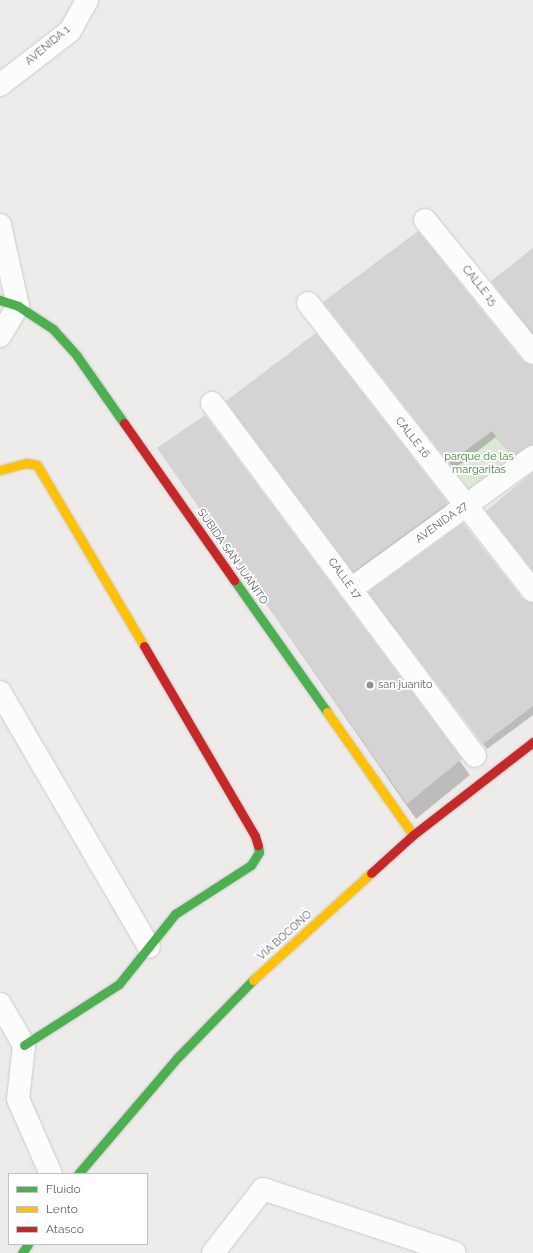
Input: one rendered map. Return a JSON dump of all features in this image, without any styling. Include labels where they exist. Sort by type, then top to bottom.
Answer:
[{"type":"street","name":"AVENIDA 1","points":[[0,85],[70,31],[87,0]]},
{"type":"street","name":"CALLE 15","points":[[425,220],[533,353]]},
{"type":"street","points":[[0,225],[9,303],[0,336]]},
{"type":"street","name":"SUBIDA SAN JUANITO","points":[[9,303],[53,329],[77,356],[413,835]]},
{"type":"street","name":"CALLE 16","points":[[308,303],[465,507],[533,591]]},
{"type":"street","name":"CALLE 17","points":[[212,403],[475,756]]},
{"type":"street","name":"AVENIDA 27","points":[[351,589],[533,457]]},
{"type":"street","points":[[0,470],[26,463],[37,465],[45,475],[255,836],[259,852],[251,865],[174,914],[118,984],[24,1045]]},
{"type":"street","points":[[0,692],[148,947]]},
{"type":"street","name":"VÍA BOCONÓ","points":[[79,1173],[178,1057],[251,982],[413,835],[533,742]]},
{"type":"street","points":[[0,1004],[24,1045],[18,1099],[51,1173]]},
{"type":"street","points":[[213,1253],[263,1189],[455,1253]]},
{"type":"green space","name":"parque de las margaritas","points":[[492,431],[515,460],[467,496],[444,468]]},
{"type":"building","points":[[418,231],[523,361],[533,365],[533,445],[512,457],[492,431],[449,463],[323,302]]},
{"type":"building","points":[[533,248],[533,333],[491,281]]},
{"type":"building","points":[[316,333],[448,503],[353,572],[226,401]]},
{"type":"building","points":[[205,415],[462,759],[407,804],[157,448]]},
{"type":"building","points":[[533,472],[533,571],[486,511]]},
{"type":"building","points":[[463,523],[523,599],[533,603],[533,706],[483,744],[368,592]]},
{"type":"traffic: fast","points":[[0,300],[18,306],[53,329],[77,356],[124,423]]},
{"type":"traffic: fast","points":[[234,580],[327,712]]},
{"type":"traffic: fast","points":[[24,1045],[119,984],[175,914],[251,865],[259,852],[258,846]]},
{"type":"traffic: fast","points":[[79,1173],[178,1057],[253,980]]},
{"type":"traffic: fast","points":[[22,1253],[27,1245]]},
{"type":"traffic: slow","points":[[0,470],[26,463],[37,465],[144,646]]},
{"type":"traffic: slow","points":[[327,712],[413,835]]},
{"type":"traffic: slow","points":[[253,980],[371,873]]},
{"type":"traffic: jam","points":[[124,423],[234,580]]},
{"type":"traffic: jam","points":[[144,646],[255,836],[258,846]]},
{"type":"traffic: jam","points":[[371,873],[413,835],[533,742]]},
{"type":"place","name":"san juanito","points":[[370,685]]}]
